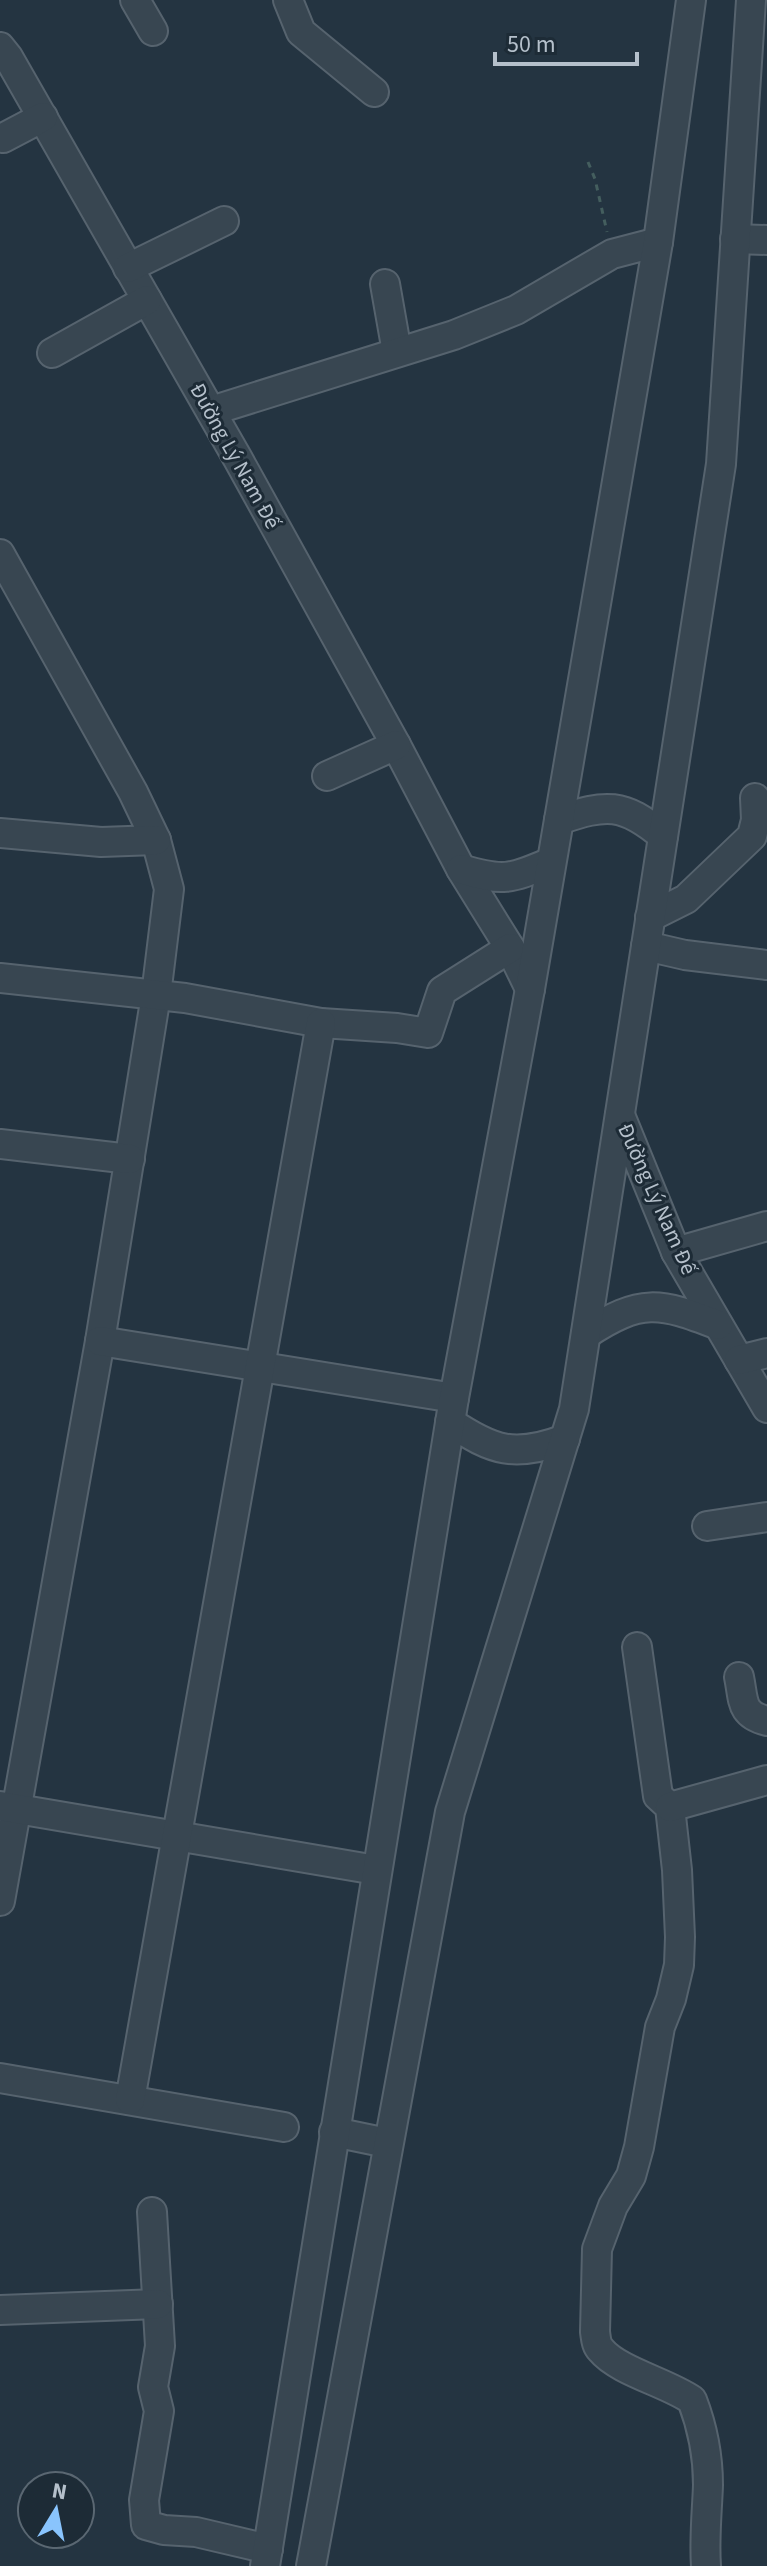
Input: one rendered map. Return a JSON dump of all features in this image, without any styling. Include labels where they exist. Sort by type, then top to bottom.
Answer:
[{"type":"street","points":[[135,0],[153,31]]},
{"type":"street","points":[[288,0],[301,32],[374,92]]},
{"type":"street","points":[[152,2212],[160,2346],[153,2387],[159,2411],[144,2500],[146,2525],[164,2530],[196,2532],[267,2557],[452,1410],[530,989],[658,242],[691,0]]},
{"type":"street","points":[[311,2566],[450,1812],[574,1409],[721,464],[751,0]]},
{"type":"street","name":"Đường Lý Nam Đế","points":[[0,47],[211,411],[461,869],[510,948],[530,989]]},
{"type":"street","points":[[3,138],[43,117]]},
{"type":"street","points":[[128,268],[224,221]]},
{"type":"street","points":[[735,239],[767,240]]},
{"type":"street","points":[[211,411],[454,335],[516,310],[612,254],[658,242]]},
{"type":"street","points":[[385,284],[397,352]]},
{"type":"street","points":[[52,353],[147,300]]},
{"type":"street","points":[[0,554],[133,792],[156,840],[169,889],[156,995],[100,1341],[8,1807],[0,1901]]},
{"type":"street","points":[[327,776],[396,745]]},
{"type":"street","points":[[650,917],[686,899],[752,836],[756,820],[755,798]]},
{"type":"street","points":[[559,820],[588,810],[610,808],[630,812],[663,836]]},
{"type":"street","points":[[0,833],[101,842],[156,840]]},
{"type":"street","points":[[461,869],[492,878],[513,877],[551,862]]},
{"type":"street","points":[[646,946],[685,955],[767,965]]},
{"type":"street","points":[[0,978],[185,998],[321,1023],[428,1033],[442,991],[510,948]]},
{"type":"street","points":[[130,2100],[321,1023]]},
{"type":"street","name":"Đường Lý Nam Đế","points":[[620,1115],[676,1252],[767,1408]]},
{"type":"street","points":[[0,1144],[130,1159]]},
{"type":"street","points":[[676,1252],[767,1226]]},
{"type":"street","points":[[586,1334],[615,1315],[640,1307],[664,1307],[718,1325]]},
{"type":"street","points":[[100,1341],[258,1368],[452,1410],[477,1440],[499,1448],[521,1451],[565,1439]]},
{"type":"street","points":[[739,1360],[767,1353]]},
{"type":"street","points":[[707,1526],[767,1517]]},
{"type":"street","points":[[637,1647],[658,1796],[670,1807],[677,1870],[679,1965],[660,2027],[631,2176],[613,2206],[597,2249],[595,2332],[602,2352],[637,2374],[681,2392],[692,2400],[704,2443],[708,2482],[704,2545],[706,2566]]},
{"type":"street","points":[[739,1677],[746,1710],[754,1718],[767,1721]]},
{"type":"street","points":[[670,1807],[767,1780]]},
{"type":"street","points":[[8,1807],[376,1870]]},
{"type":"street","points":[[0,2078],[284,2127]]},
{"type":"street","points":[[334,2132],[387,2143]]},
{"type":"street","points":[[0,2310],[158,2304]]},
{"type":"path","points":[[588,162],[612,254]]}]
